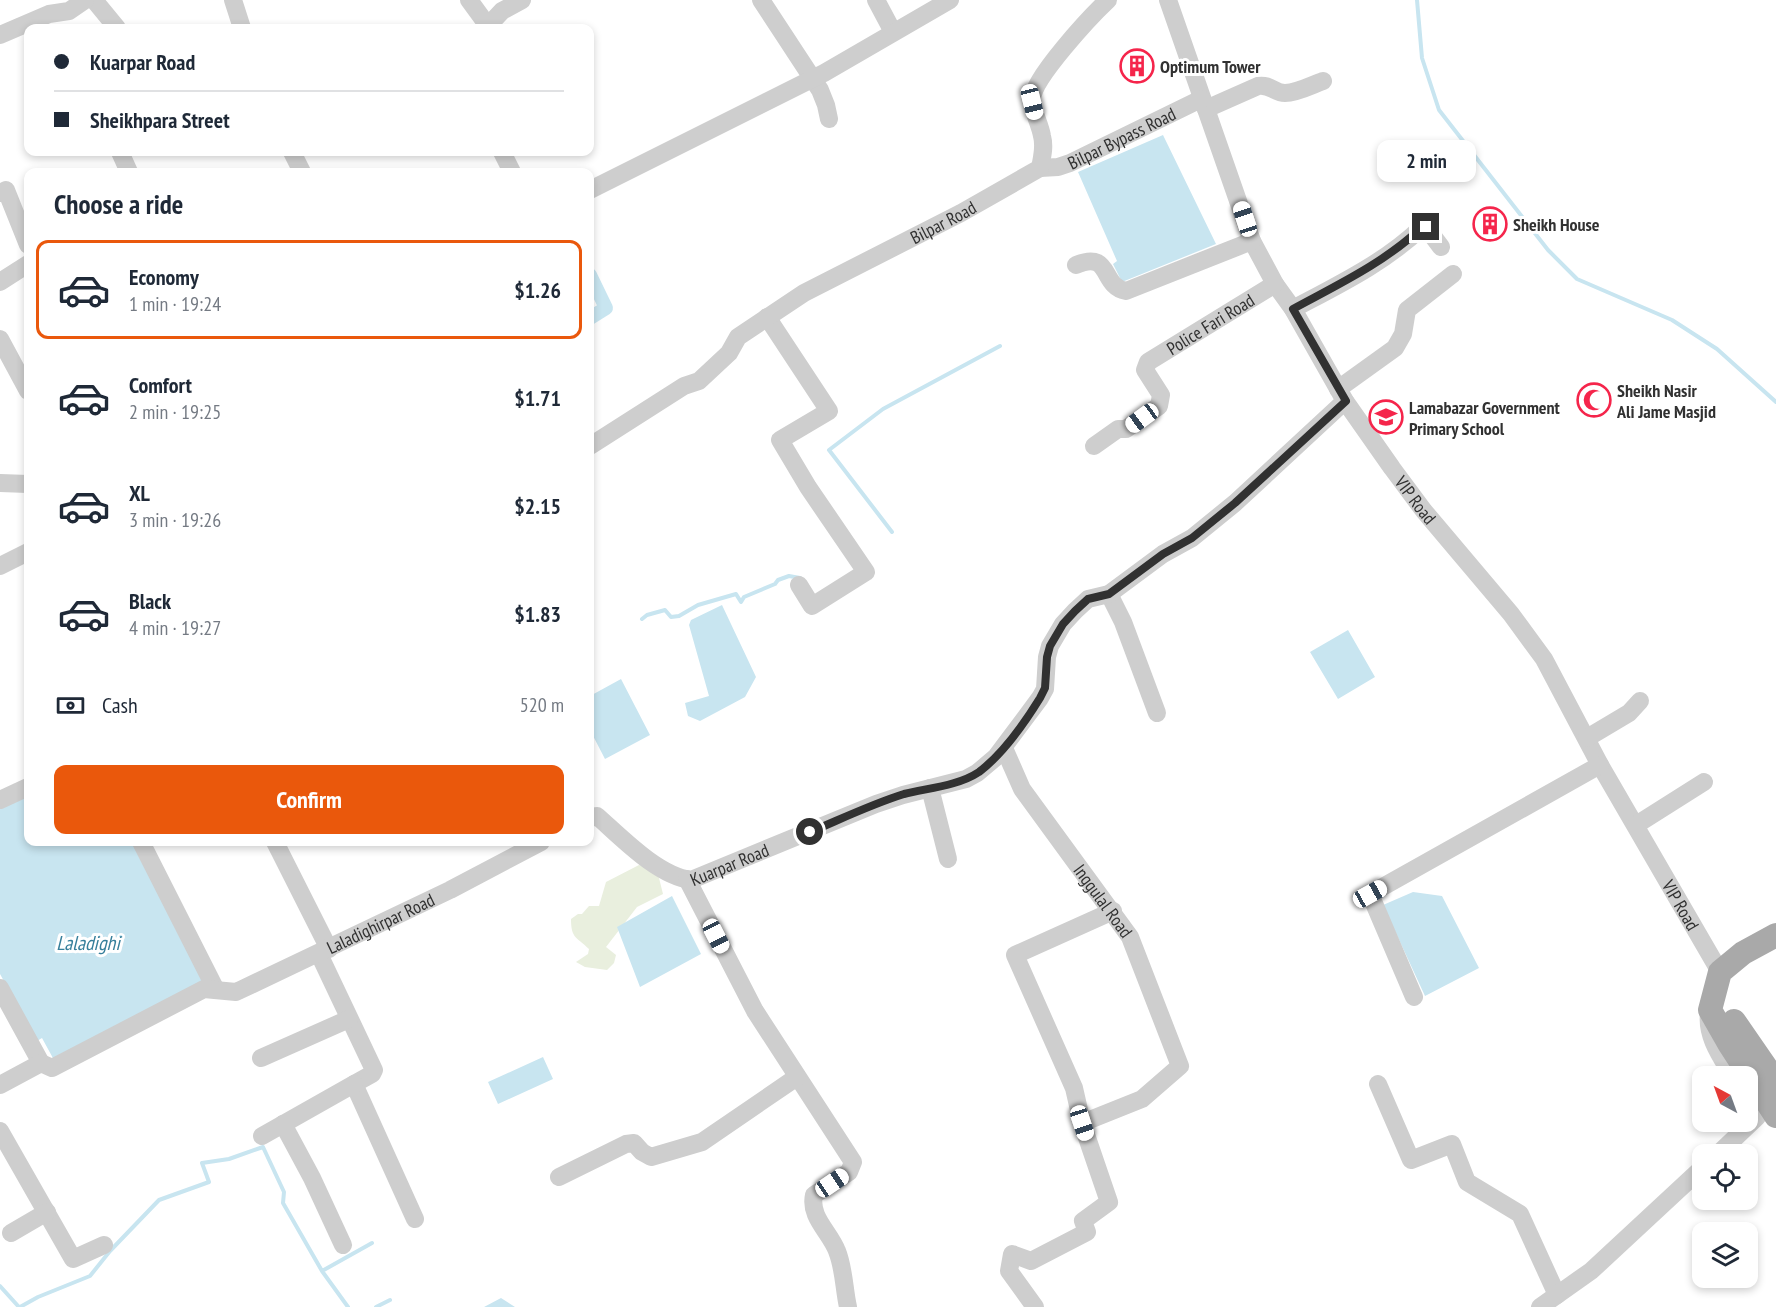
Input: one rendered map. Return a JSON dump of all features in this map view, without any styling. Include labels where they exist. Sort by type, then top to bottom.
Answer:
[{"type":"main road","points":[[1715,990],[1743,953],[1776,935]]},
{"type":"main road","points":[[1715,990],[1776,1082]]},
{"type":"main road","points":[[1715,990],[1730,1045],[1776,1116]]},
{"type":"street","points":[[52,21],[85,0]]},
{"type":"street","points":[[94,0],[114,24]]},
{"type":"street","points":[[233,0],[241,24]]},
{"type":"street","points":[[469,0],[485,24]]},
{"type":"street","points":[[490,24],[502,11],[522,0]]},
{"type":"street","points":[[761,0],[812,79],[826,105],[829,119]]},
{"type":"street","points":[[876,0],[893,32]]},
{"type":"street","points":[[594,187],[812,79],[950,0]]},
{"type":"street","points":[[1040,168],[1044,148],[1032,102],[1035,86],[1081,29],[1108,0]]},
{"type":"street","name":"VIP Road","points":[[1168,0],[1252,241],[1275,284],[1293,309],[1342,395],[1425,512],[1528,635],[1544,659],[1600,765],[1636,825],[1715,990]]},
{"type":"street","points":[[0,35],[24,29]]},
{"type":"street","name":"Bilpar Bypass Road","points":[[1040,168],[1058,167],[1070,163],[1204,104],[1258,86],[1266,85],[1282,93],[1289,93],[1323,81]]},
{"type":"street","name":"Bilpar Road","points":[[594,443],[684,386],[699,381],[729,353],[738,337],[804,293],[961,213],[1040,168]]},
{"type":"street","points":[[0,193],[6,190],[24,235]]},
{"type":"street","points":[[1293,309],[1370,267],[1421,228],[1426,227],[1441,247]]},
{"type":"street","points":[[1076,265],[1094,261],[1100,264],[1115,287],[1126,291],[1252,241]]},
{"type":"street","points":[[0,282],[24,267]]},
{"type":"street","name":"Kuarpar Road","points":[[848,1307],[837,1251],[814,1211],[813,1203],[814,1195],[849,1172],[853,1162],[755,1011],[687,879],[696,879],[876,804],[966,779],[977,773],[996,757],[1031,713],[1045,688],[1050,646],[1063,624],[1088,599],[1109,594],[1163,554],[1192,538],[1235,503],[1342,395],[1395,348],[1403,334],[1407,310],[1453,274]]},
{"type":"street","name":"Police Fari Road","points":[[1094,446],[1118,429],[1126,429],[1160,404],[1161,395],[1146,370],[1148,362],[1275,284]]},
{"type":"street","points":[[767,317],[830,411],[780,440],[808,487],[866,572],[812,606],[799,585]]},
{"type":"street","points":[[0,339],[24,384]]},
{"type":"street","points":[[0,483],[24,484]]},
{"type":"street","points":[[0,566],[24,554]]},
{"type":"street","points":[[1109,594],[1123,622],[1157,713]]},
{"type":"street","points":[[1587,738],[1629,713],[1640,701]]},
{"type":"street","name":"Inggulal Road","points":[[1004,748],[1022,789],[1130,937],[1180,1066],[1142,1099],[1082,1123]]},
{"type":"street","points":[[1414,997],[1370,894],[1600,765]]},
{"type":"street","points":[[1636,825],[1704,782]]},
{"type":"street","points":[[930,788],[948,859]]},
{"type":"street","points":[[0,800],[24,789]]},
{"type":"street","points":[[594,817],[597,816],[641,854],[670,874],[687,879]]},
{"type":"street","points":[[143,846],[216,990]]},
{"type":"street","points":[[262,1136],[372,1074],[374,1070],[349,1018],[324,952],[277,846]]},
{"type":"street","name":"Laladighirpar Road","points":[[41,1063],[52,1068],[204,989],[236,992],[324,952],[533,846]]},
{"type":"street","points":[[1035,1307],[1009,1271],[1012,1254],[1032,1261],[1087,1232],[1083,1221],[1109,1202],[1082,1123],[1074,1088],[1015,955],[1113,911]]},
{"type":"street","points":[[0,988],[41,1063],[0,1085]]},
{"type":"street","points":[[1715,990],[1708,1026],[1717,1050],[1726,1066]]},
{"type":"street","points":[[261,1058],[349,1018]]},
{"type":"street","points":[[559,1177],[626,1144],[634,1143],[642,1152],[651,1157],[702,1142],[798,1077]]},
{"type":"street","points":[[354,1084],[415,1219]]},
{"type":"street","points":[[1378,1084],[1411,1160],[1452,1144],[1467,1182],[1520,1214],[1557,1295]]},
{"type":"street","points":[[283,1124],[312,1178],[343,1245]]},
{"type":"street","points":[[0,1131],[74,1259],[104,1245]]},
{"type":"street","points":[[1729,1144],[1741,1132]]},
{"type":"street","points":[[1540,1307],[1591,1271],[1692,1177]]},
{"type":"street","points":[[11,1233],[47,1212]]},
{"type":"green space","points":[[639,865],[657,870],[663,894],[637,907],[606,947],[616,955],[614,963],[607,970],[585,967],[576,962],[588,954],[589,949],[574,934],[571,919],[582,914],[589,906],[599,906],[606,882]]},
{"type":"water","points":[[1163,135],[1216,244],[1122,282],[1113,264],[1117,261],[1078,172]]},
{"type":"water","points":[[722,605],[756,677],[745,697],[700,721],[688,716],[685,703],[709,696],[689,625],[691,620]]},
{"type":"water","points":[[1348,630],[1375,677],[1338,699],[1310,652]]},
{"type":"water","points":[[621,679],[650,735],[605,759],[594,738],[594,694]]},
{"type":"water","name":"Laladighi","points":[[24,794],[24,846],[138,846],[202,981],[54,1060],[42,1038],[37,1041],[0,974],[0,805]]},
{"type":"water","points":[[1413,892],[1442,896],[1479,968],[1425,996],[1383,905]]},
{"type":"water","points":[[672,896],[701,954],[640,987],[617,927]]},
{"type":"water","points":[[543,1057],[553,1079],[498,1104],[488,1082]]},
{"type":"water","points":[[501,1298],[515,1307],[484,1307]]},
{"type":"waterway","points":[[1417,0],[1422,58],[1439,110],[1548,250],[1577,279],[1672,320],[1717,349],[1776,402]]},
{"type":"waterway","points":[[594,283],[606,308],[594,316]]},
{"type":"waterway","points":[[892,532],[829,450],[883,409],[1000,346]]},
{"type":"waterway","points":[[642,619],[647,615],[665,610],[671,617],[679,616],[698,605],[736,594],[741,602],[744,597],[775,584],[778,580],[789,576],[800,578]]},
{"type":"waterway","points":[[20,1307],[38,1297],[90,1276],[110,1251],[159,1200],[209,1182],[202,1163],[229,1159],[263,1147],[284,1192],[283,1203],[322,1271]]},
{"type":"waterway","points":[[348,1307],[322,1271],[372,1243]]},
{"type":"waterway","points":[[0,1286],[19,1307]]},
{"type":"waterway","points":[[376,1307],[390,1300]]},
{"type":"place","name":"Optimum Tower","points":[[1137,66]]},
{"type":"place","name":"Sheikh House","points":[[1490,224]]},
{"type":"place","name":"Sheikh Nasir Ali Jame Masjid","points":[[1594,400]]},
{"type":"place","name":"Lamabazar Government Primary School","points":[[1386,417]]},
{"type":"route","points":[[810,832],[876,804],[966,779],[996,757],[1040,698],[1045,688],[1050,646],[1063,624],[1075,611],[1088,599],[1109,594],[1163,554],[1192,538],[1235,503],[1346,401],[1293,309],[1370,267],[1407,241],[1421,228],[1426,227]]}]
